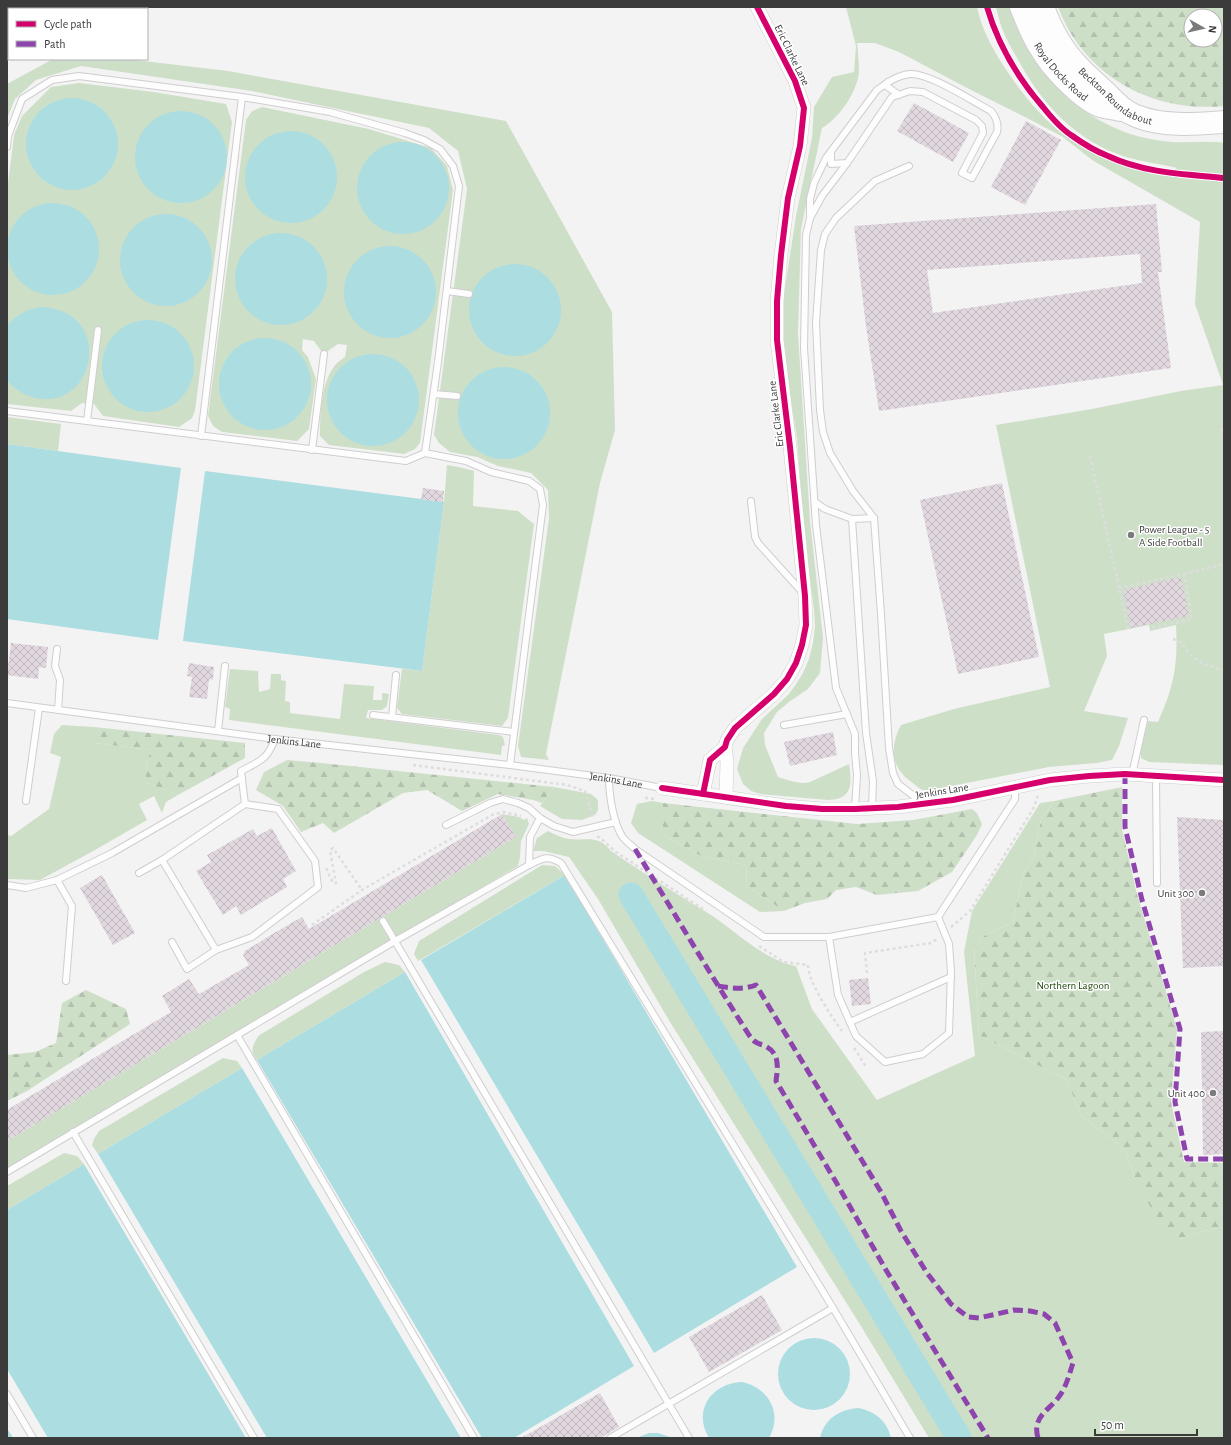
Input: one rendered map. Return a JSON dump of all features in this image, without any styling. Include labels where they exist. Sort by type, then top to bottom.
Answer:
[{"type":"highway","name":"Royal Docks Road","points":[[1021,7],[1041,50],[1058,71],[1080,92],[1099,105],[1125,111]]},
{"type":"highway","name":"Beckton Roundabout","points":[[1043,7],[1059,40],[1068,54],[1079,67],[1125,111],[1137,117],[1158,122],[1184,125],[1224,122]]},
{"type":"street","name":"Eric Clarke Lane","points":[[703,794],[710,760],[724,747],[735,728],[774,694],[787,679],[796,663],[802,645],[807,611],[777,340],[777,301],[781,255],[788,198],[800,146],[804,108],[796,81],[758,7]]},
{"type":"street","points":[[724,747],[726,762],[726,797]]},
{"type":"street","name":"Jenkins Lane","points":[[662,788],[786,806],[822,809],[855,809],[924,804],[954,800],[1050,780],[1089,776],[1132,775],[1224,780]]},
{"type":"lane","points":[[810,218],[822,196],[847,163],[892,97],[910,91],[923,92],[976,120],[982,126],[983,133],[962,172],[972,178],[997,132],[999,126],[996,116],[991,111],[922,75],[909,74],[891,80],[877,90],[826,158],[814,183],[810,199],[810,218],[806,235],[804,348],[811,459],[816,525],[836,688],[855,734],[855,753],[858,775],[855,809]]},
{"type":"lane","points":[[7,147],[8,136],[22,99],[52,80],[79,76],[242,97],[330,112],[405,133],[424,140],[440,149],[453,166],[460,186],[434,394],[425,453]]},
{"type":"lane","points":[[891,80],[885,85],[898,95]]},
{"type":"lane","points":[[201,436],[242,97]]},
{"type":"lane","points":[[831,151],[831,164],[847,163]]},
{"type":"lane","points":[[909,166],[875,181],[836,218],[825,234],[821,250],[816,323],[820,410],[823,432],[830,452],[853,491],[874,518],[889,748],[893,773],[898,784],[924,804]]},
{"type":"lane","points":[[447,292],[469,294]]},
{"type":"lane","points":[[87,421],[98,330]]},
{"type":"lane","points":[[312,450],[324,354]]},
{"type":"lane","points":[[434,394],[457,396]]},
{"type":"lane","points":[[7,411],[406,461],[425,453],[466,461],[491,472],[530,481],[540,489],[543,504],[510,765]]},
{"type":"lane","points":[[752,501],[755,537],[758,543],[805,596]]},
{"type":"lane","points":[[815,502],[825,509],[852,519],[874,518]]},
{"type":"lane","points":[[852,519],[866,733],[872,781],[872,808]]},
{"type":"lane","points":[[57,649],[55,666],[60,680],[58,710]]},
{"type":"lane","points":[[218,731],[226,666]]},
{"type":"lane","points":[[392,717],[396,675]]},
{"type":"lane","name":"Jenkins Lane","points":[[7,704],[275,739],[510,765],[609,778],[662,788]]},
{"type":"lane","points":[[26,800],[39,708]]},
{"type":"lane","points":[[784,725],[847,714]]},
{"type":"lane","points":[[373,715],[514,732]]},
{"type":"lane","points":[[1132,775],[1144,720]]},
{"type":"lane","points":[[245,804],[241,771],[264,759],[275,739]]},
{"type":"lane","points":[[1156,776],[1157,883]]},
{"type":"lane","points":[[7,885],[26,888],[57,880],[112,853],[242,778]]},
{"type":"lane","points":[[609,778],[609,794],[621,836],[635,849],[764,937],[829,937],[938,917],[1015,799],[1015,787]]},
{"type":"lane","points":[[446,824],[490,803],[503,799],[518,802],[554,826],[573,832],[616,822]]},
{"type":"lane","points":[[139,873],[162,860],[245,804],[278,809],[314,861],[318,887],[252,938],[216,950],[187,969],[172,942]]},
{"type":"lane","points":[[529,864],[530,837],[540,818]]},
{"type":"lane","points":[[7,1172],[395,941],[529,864],[542,858],[550,857],[561,863],[833,1308],[910,1438]]},
{"type":"lane","points":[[162,860],[216,950]]},
{"type":"lane","points":[[57,880],[72,906],[66,981]]},
{"type":"lane","points":[[829,937],[838,995],[856,1036],[885,1062],[923,1054],[949,1034],[949,944],[938,917]]},
{"type":"lane","points":[[383,921],[689,1438]]},
{"type":"lane","points":[[850,1022],[950,977]]},
{"type":"lane","points":[[237,1035],[474,1438]]},
{"type":"lane","points":[[73,1132],[254,1438]]},
{"type":"lane","points":[[610,1438],[833,1308]]},
{"type":"lane","points":[[7,1394],[33,1438]]},
{"type":"path","points":[[1221,428],[1224,439]]},
{"type":"path","points":[[1090,456],[1128,629]]},
{"type":"path","points":[[1119,588],[1224,564]]},
{"type":"path","points":[[1149,628],[1192,619],[1184,574]]},
{"type":"path","points":[[1173,638],[1182,643],[1189,654],[1202,663],[1224,671]]},
{"type":"path","points":[[312,925],[362,890],[492,815],[503,812],[524,817],[529,808]]},
{"type":"path","points":[[311,856],[320,852],[333,883],[336,882],[330,850],[333,848],[362,890]]},
{"type":"path","points":[[808,970],[812,982],[846,1036]]},
{"type":"path","points":[[850,1043],[867,1068]]},
{"type":"green space","points":[[846,7],[977,7],[987,37],[1003,65],[1022,92],[1042,116],[1054,127],[1094,153],[1152,174],[1160,175],[1177,168],[1132,159],[1108,150],[1077,132],[1051,108],[1029,79],[1012,50],[1000,23],[996,7],[1011,7],[1024,40],[1037,63],[1066,96],[1082,109],[1101,121],[1120,130],[1141,137],[1170,142],[1224,143],[1224,765],[1149,762],[1141,758],[1140,751],[1148,721],[1158,722],[1168,697],[1174,675],[1176,625],[1150,631],[1149,625],[1104,634],[1107,656],[1084,711],[1128,718],[1119,746],[1112,760],[1097,763],[1049,767],[926,790],[919,788],[906,777],[896,764],[894,757],[895,741],[901,725],[954,709],[1050,687],[996,425],[1092,409],[1181,391],[1223,385],[1195,304],[1200,222],[1092,160],[1063,137],[1025,117],[899,52],[875,43],[857,43],[859,68],[858,80],[851,96],[841,111],[835,118],[822,128],[801,229],[798,333],[810,521],[823,638],[820,673],[808,689],[777,712],[764,733],[765,745],[778,777],[794,782],[806,783],[849,764],[850,784],[849,789],[842,797],[828,800],[760,794],[751,791],[743,784],[737,769],[743,748],[762,719],[789,694],[796,684],[809,659],[813,643],[815,626],[814,610],[804,530],[797,438],[781,337],[784,295],[796,216],[812,138],[814,107],[832,77],[854,72],[856,46]]},
{"type":"green space","points":[[1058,7],[1224,7],[1224,106],[1197,107],[1171,103],[1147,96],[1124,85],[1103,70],[1085,53],[1070,31]]},
{"type":"green space","points":[[51,60],[135,60],[228,71],[506,121],[612,312],[615,430],[600,483],[546,754],[549,760],[521,757],[518,746],[549,518],[548,490],[531,473],[498,466],[477,457],[450,452],[439,443],[434,435],[467,189],[458,151],[429,128],[252,91],[81,66],[36,80],[15,99],[7,119],[7,84]]},
{"type":"green space","points":[[79,83],[154,92],[226,104],[232,122],[195,411],[192,418],[179,427],[103,416],[94,404],[82,403],[71,411],[7,404],[7,191],[14,135],[22,116],[51,87]]},
{"type":"green space","points":[[262,107],[369,129],[431,148],[447,166],[453,190],[420,443],[415,449],[404,454],[329,445],[320,436],[321,410],[326,383],[334,366],[345,357],[347,345],[338,344],[328,351],[321,351],[314,341],[303,339],[302,350],[308,357],[316,379],[309,429],[297,441],[222,432],[213,426],[208,416],[246,120],[252,111]]},
{"type":"green space","points":[[7,417],[61,424],[58,451],[7,444]]},
{"type":"green space","points":[[447,465],[474,471],[473,506],[518,511],[534,524],[508,718],[502,726],[402,714],[397,708],[402,669],[422,671],[444,502]]},
{"type":"green space","points":[[230,669],[258,671],[259,692],[270,689],[271,674],[281,674],[281,680],[286,681],[285,701],[290,702],[290,713],[340,719],[344,684],[374,686],[373,700],[382,700],[382,693],[389,694],[387,706],[382,710],[368,710],[366,718],[499,735],[503,737],[505,745],[502,746],[501,755],[229,720],[230,709],[225,707]]},
{"type":"green space","points":[[62,725],[94,727],[94,743],[152,750],[147,763],[145,782],[178,795],[166,802],[162,813],[154,796],[139,804],[147,820],[40,880],[7,879],[7,835],[11,836],[49,809],[61,757],[50,753],[54,734]]},
{"type":"green space","points":[[94,727],[245,743],[245,758],[178,795],[145,782],[147,763],[151,750],[94,743]]},
{"type":"green space","points":[[287,760],[554,787],[542,803],[498,794],[462,811],[427,790],[403,793],[334,833],[323,823],[301,832],[283,806],[256,790],[264,772]]},
{"type":"green space","points":[[554,787],[591,794],[598,800],[598,810],[595,815],[582,820],[562,819],[540,806]]},
{"type":"green space","name":"Northern Lagoon","points":[[1122,787],[1122,829],[1137,894],[1177,1029],[1171,1102],[1184,1162],[1224,1163],[1224,1227],[1199,1232],[1180,1239],[1166,1235],[1134,1177],[1126,1153],[1116,1142],[1081,1116],[1067,1080],[979,1035],[974,948],[984,936],[1013,922],[1023,874],[1034,857],[1041,819],[1054,801]]},
{"type":"green space","points":[[652,801],[663,803],[663,835],[701,856],[746,865],[747,886],[784,911],[760,912],[638,833],[631,823],[637,804]]},
{"type":"green space","points":[[1054,801],[1041,819],[1034,857],[1023,874],[1013,922],[984,936],[974,948],[979,1035],[1067,1080],[1081,1116],[1116,1142],[1126,1153],[1134,1177],[1180,1239],[1199,1232],[1224,1227],[1224,1438],[929,1438],[859,1323],[670,1022],[598,899],[569,857],[543,851],[533,851],[537,838],[548,831],[569,839],[597,840],[635,867],[711,915],[762,952],[784,963],[796,966],[812,1009],[877,1100],[975,1056],[964,952],[972,911],[1040,803]]},
{"type":"green space","points":[[663,803],[857,824],[913,820],[972,809],[977,813],[982,824],[977,835],[952,872],[918,891],[877,895],[856,887],[836,890],[827,899],[805,903],[784,911],[747,886],[746,865],[701,856],[663,835]]},
{"type":"green space","points":[[502,814],[519,817],[524,820],[527,818],[529,824],[521,841],[518,866],[7,1169],[7,1141],[516,837]]},
{"type":"green space","points":[[542,865],[555,866],[565,875],[418,961],[414,954],[419,941]]},
{"type":"green space","points":[[385,962],[399,965],[405,972],[257,1060],[252,1051],[253,1045],[258,1036],[364,972]]},
{"type":"green space","points":[[86,990],[126,1009],[130,1024],[27,1091],[7,1101],[7,1055],[35,1052],[56,1043],[62,1003]]},
{"type":"green space","points":[[223,1058],[237,1061],[242,1068],[98,1154],[92,1145],[99,1131]]},
{"type":"green space","points":[[64,1153],[77,1156],[84,1164],[7,1210],[7,1186]]},
{"type":"water","points":[[72,98],[90,102],[104,112],[114,126],[118,144],[114,162],[104,176],[90,186],[72,190],[54,186],[40,176],[30,162],[26,144],[30,126],[40,112],[54,102]]},
{"type":"water","points":[[181,111],[199,115],[213,125],[223,139],[227,157],[223,175],[213,189],[199,199],[181,203],[163,199],[149,189],[139,175],[135,157],[139,139],[149,125],[163,115]]},
{"type":"water","points":[[291,131],[309,135],[323,145],[333,159],[337,177],[333,195],[323,209],[309,219],[291,223],[273,219],[259,209],[249,195],[245,177],[249,159],[259,145],[273,135]]},
{"type":"water","points":[[403,142],[421,146],[435,156],[445,170],[449,188],[445,206],[435,220],[421,230],[403,234],[385,230],[371,220],[361,206],[357,188],[361,170],[371,156],[385,146]]},
{"type":"water","points":[[53,203],[71,207],[85,217],[95,231],[99,249],[95,267],[85,281],[71,291],[53,295],[35,291],[21,281],[11,267],[7,249],[11,231],[21,217],[35,207]]},
{"type":"water","points":[[166,214],[184,218],[198,228],[208,242],[212,260],[208,278],[198,292],[184,302],[166,306],[148,302],[134,292],[124,278],[120,260],[124,242],[134,228],[148,218]]},
{"type":"water","points":[[281,233],[299,237],[313,247],[323,261],[327,279],[323,297],[313,311],[299,321],[281,325],[263,321],[249,311],[239,297],[235,279],[239,261],[249,247],[263,237]]},
{"type":"water","points":[[390,246],[408,250],[422,260],[432,274],[436,292],[432,310],[422,324],[408,334],[390,338],[372,334],[358,324],[348,310],[344,292],[348,274],[358,260],[372,250]]},
{"type":"water","points":[[515,264],[533,268],[547,278],[557,292],[561,310],[557,328],[547,342],[533,352],[515,356],[497,352],[483,342],[473,328],[469,310],[473,292],[483,278],[497,268]]},
{"type":"water","points":[[39,307],[63,311],[79,323],[87,338],[89,356],[85,373],[75,387],[60,397],[41,399],[31,397],[22,393],[7,380],[7,326],[22,314]]},
{"type":"water","points":[[148,320],[166,324],[180,334],[190,348],[194,366],[190,384],[180,398],[166,408],[148,412],[130,408],[116,398],[106,384],[102,366],[106,348],[116,334],[130,324]]},
{"type":"water","points":[[265,338],[283,342],[297,352],[307,366],[311,384],[307,402],[297,416],[283,426],[265,430],[247,426],[233,416],[223,402],[219,384],[223,366],[233,352],[247,342]]},
{"type":"water","points":[[373,354],[391,358],[405,368],[415,382],[419,400],[415,418],[405,432],[391,442],[373,446],[355,442],[341,432],[331,418],[327,400],[331,382],[341,368],[355,358]]},
{"type":"water","points":[[504,367],[522,371],[536,381],[546,395],[550,413],[546,431],[536,445],[522,455],[504,459],[486,455],[472,445],[462,431],[458,413],[462,395],[472,381],[486,371]]},
{"type":"water","points":[[7,444],[181,468],[158,640],[7,619]]},
{"type":"water","points":[[205,471],[444,502],[422,671],[183,641]]},
{"type":"water","points":[[565,875],[797,1267],[654,1353],[421,960]]},
{"type":"water","points":[[405,972],[634,1366],[514,1438],[482,1438],[257,1060]]},
{"type":"water","points":[[242,1068],[461,1438],[267,1438],[98,1154]]},
{"type":"water","points":[[84,1164],[246,1438],[48,1438],[7,1369],[7,1210]]},
{"type":"water","points":[[814,1338],[834,1344],[844,1354],[850,1374],[844,1394],[834,1404],[814,1410],[794,1404],[784,1394],[778,1374],[784,1354],[794,1344]]},
{"type":"water","points":[[742,1382],[760,1390],[771,1403],[774,1411],[774,1420],[773,1429],[769,1438],[709,1438],[704,1428],[703,1418],[704,1408],[708,1400],[722,1387]]},
{"type":"water","points":[[859,1408],[871,1412],[880,1418],[887,1427],[891,1438],[820,1438],[825,1425],[834,1416],[846,1410]]},
{"type":"water","points":[[649,1433],[658,1433],[673,1438],[636,1438]]},
{"type":"building","points":[[914,103],[969,133],[953,162],[897,131]]},
{"type":"building","points":[[1026,121],[1061,140],[1025,205],[991,187]]},
{"type":"building","points":[[1156,204],[1162,272],[1158,272],[1171,368],[879,411],[866,326],[854,226]],"holes":[[[1140,254],[1142,283],[933,313],[927,270]]]},
{"type":"building","points":[[1002,483],[1039,657],[958,674],[920,500]]},
{"type":"building","points":[[423,488],[444,491],[443,502],[421,499]]},
{"type":"building","points":[[1181,577],[1189,616],[1131,628],[1123,590]]},
{"type":"building","points":[[11,643],[48,647],[46,668],[39,667],[38,679],[7,675]]},
{"type":"building","points":[[189,663],[214,667],[213,680],[209,679],[207,699],[189,697],[192,677],[187,676]]},
{"type":"building","points":[[833,732],[837,755],[790,766],[784,742]]},
{"type":"building","points":[[502,814],[516,837],[7,1141],[7,1110],[171,1012],[162,996],[189,979],[199,994],[249,965],[243,955],[245,951],[274,933],[302,917],[309,929]]},
{"type":"building","name":"Unit 300","points":[[1177,817],[1224,820],[1224,966],[1183,968]]},
{"type":"building","points":[[272,828],[296,871],[283,879],[287,887],[241,915],[236,906],[223,915],[196,871],[211,862],[207,855],[253,829],[257,836]]},
{"type":"building","points":[[102,875],[135,933],[113,945],[80,888]]},
{"type":"building","points":[[868,978],[871,1004],[852,1006],[849,980]]},
{"type":"building","name":"Unit 400","points":[[1224,1031],[1224,1154],[1203,1155],[1201,1032]]},
{"type":"building","points":[[762,1295],[782,1330],[709,1372],[689,1337]]},
{"type":"building","points":[[600,1393],[619,1427],[600,1438],[521,1438]]},
{"type":"waterway","points":[[631,895],[959,1438]]},
{"type":"waterway","points":[[7,1432],[11,1438]]},
{"type":"marked path","points":[[1125,774],[1125,827],[1142,900],[1180,1029],[1175,1102],[1187,1159],[1224,1159]]},
{"type":"marked path","points":[[635,849],[749,1035],[755,1042],[769,1048],[775,1056],[777,1060],[776,1081],[886,1270],[988,1438]]},
{"type":"marked path","points":[[718,986],[742,988],[756,985],[881,1192],[901,1231],[927,1273],[951,1304],[968,1317],[979,1318],[1014,1310],[1030,1311],[1044,1314],[1055,1323],[1073,1363],[1061,1394],[1039,1420],[1037,1425],[1038,1438]]},
{"type":"cycle path","points":[[703,794],[710,760],[725,747],[727,740],[735,728],[774,694],[787,679],[796,663],[802,645],[806,625],[805,596],[790,447],[777,340],[777,301],[781,255],[788,198],[800,146],[804,108],[795,81],[757,7]]},
{"type":"cycle path","points":[[987,7],[991,21],[1009,60],[1049,115],[1067,132],[1098,152],[1122,162],[1165,172],[1224,178]]},
{"type":"cycle path","points":[[662,788],[786,806],[822,809],[855,809],[898,807],[953,800],[1050,780],[1089,776],[1125,774],[1224,780]]},
{"type":"place","name":"Power League - 5 A Side Football","points":[[1131,535]]},
{"type":"place","name":"Unit 300","points":[[1202,893]]},
{"type":"place","name":"Unit 400","points":[[1213,1093]]}]
